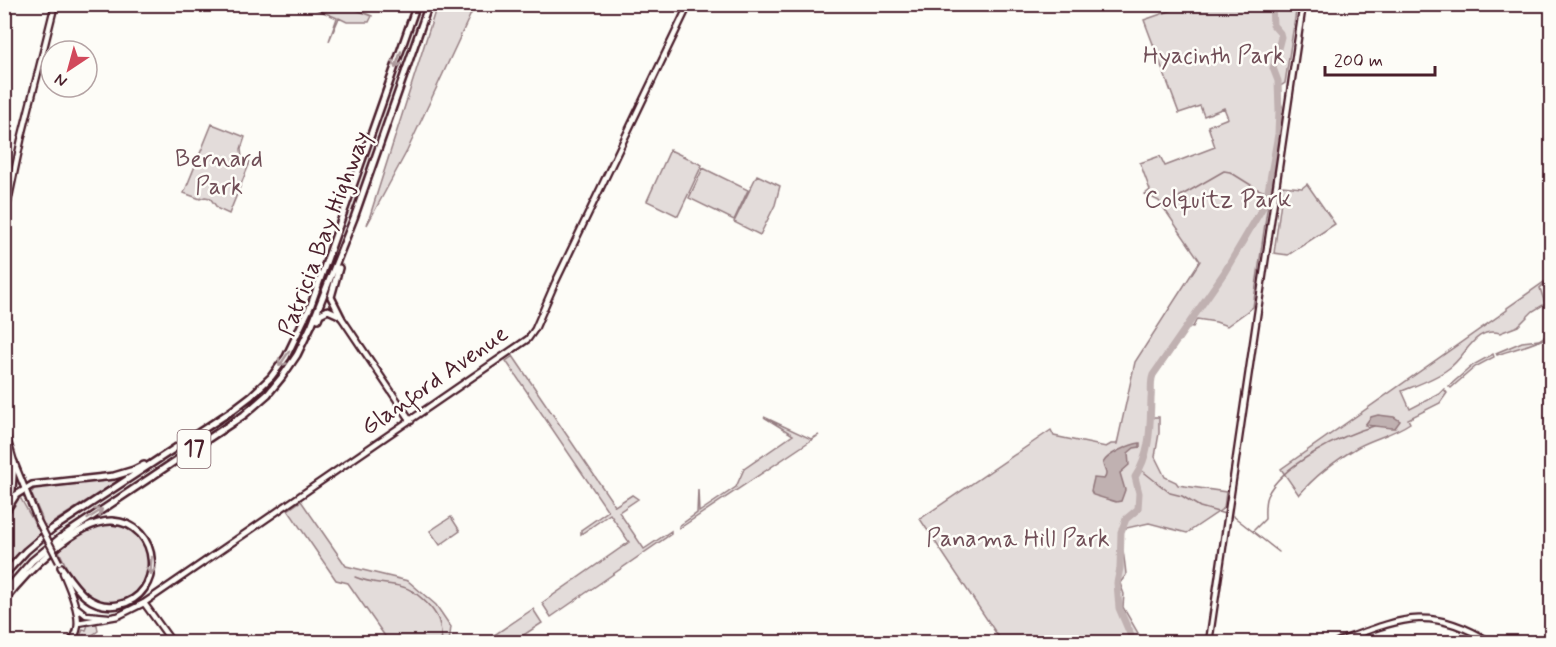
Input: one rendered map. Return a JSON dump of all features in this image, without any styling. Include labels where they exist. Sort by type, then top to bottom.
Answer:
[{"type":"highway","name":"Patricia Bay Highway","points":[[4,575],[26,551],[52,530],[251,396],[271,377],[286,357],[298,335],[315,293],[417,4]]},
{"type":"highway","name":"Patricia Bay Highway","points":[[4,593],[32,561],[60,538],[232,424],[268,394],[297,355],[336,265],[429,4]]},
{"type":"highway","points":[[341,317],[332,302],[331,292],[372,175],[378,149]]},
{"type":"highway","points":[[268,394],[280,384],[294,365],[320,314],[328,310],[341,317]]},
{"type":"highway","points":[[4,513],[11,500],[24,489],[41,483],[108,476],[134,470],[230,412]]},
{"type":"highway","points":[[4,513],[12,490],[14,462]]},
{"type":"highway","points":[[4,601],[25,576],[46,557],[78,532],[96,523],[119,522],[133,528],[147,543],[152,561],[149,580],[140,593],[127,602],[113,606],[98,604],[83,596],[76,590],[60,565]]},
{"type":"main road","points":[[4,221],[21,140],[55,4]]},
{"type":"main road","name":"Glanford Avenue","points":[[78,623],[113,617],[144,603],[411,421],[523,343],[532,334],[688,4]]},
{"type":"main road","points":[[1209,642],[1303,4]]},
{"type":"main road","points":[[341,317],[411,421]]},
{"type":"main road","points":[[4,428],[24,489],[60,565],[75,606],[78,630],[70,642]]},
{"type":"main road","points":[[144,603],[172,642]]},
{"type":"main road","points":[[75,606],[86,615],[113,617]]},
{"type":"main road","points":[[1337,642],[1390,624],[1423,618],[1459,625],[1490,642]]},
{"type":"green space","points":[[307,5],[344,5],[372,16],[369,22],[347,22],[339,18],[329,41],[337,18]]},
{"type":"green space","points":[[437,5],[475,5],[407,151],[367,225]]},
{"type":"green space","points":[[1187,5],[1297,5],[1285,83],[1276,89],[1282,106],[1253,307],[1227,326],[1197,319],[1193,327],[1186,326],[1150,380],[1151,417],[1159,417],[1155,457],[1165,477],[1178,485],[1226,492],[1224,508],[1187,533],[1149,523],[1122,529],[1126,575],[1120,583],[1124,594],[1123,607],[1142,642],[1002,642],[920,519],[1051,430],[1054,436],[1106,447],[1117,444],[1135,362],[1200,261],[1159,201],[1145,194],[1150,190],[1140,163],[1160,156],[1165,166],[1215,147],[1208,126],[1228,118],[1224,108],[1204,116],[1200,106],[1179,113],[1144,20]]},
{"type":"green space","name":"Bernard Park","points":[[212,124],[245,137],[241,149],[242,158],[250,162],[229,214],[218,209],[210,198],[200,199],[184,193]]},
{"type":"green space","points":[[670,150],[702,165],[678,216],[647,201]]},
{"type":"green space","points":[[703,168],[748,190],[734,220],[689,198]]},
{"type":"green space","points":[[757,175],[780,186],[775,205],[760,235],[734,222]]},
{"type":"green space","points":[[1307,184],[1335,224],[1288,255],[1274,253],[1283,186],[1302,188]]},
{"type":"green space","points":[[1544,282],[1540,288],[1545,304],[1533,311],[1518,326],[1500,333],[1484,334],[1477,338],[1443,373],[1402,391],[1410,409],[1444,389],[1447,393],[1440,403],[1408,419],[1410,423],[1404,427],[1350,452],[1319,475],[1299,495],[1281,469]]},
{"type":"green space","points":[[1551,332],[1551,335],[1538,341],[1497,355],[1496,353],[1522,342],[1539,340]]},
{"type":"green space","points":[[1493,354],[1494,357],[1475,367],[1451,388],[1449,386],[1473,365]]},
{"type":"green space","points":[[513,356],[615,506],[632,495],[638,499],[619,512],[644,549],[671,531],[671,534],[551,617],[542,603],[629,542],[610,514],[581,534],[581,530],[608,511],[506,361]]},
{"type":"green space","points":[[764,417],[811,439],[819,435],[680,528],[679,526],[697,513],[698,489],[699,512],[736,487],[744,469],[793,435]]},
{"type":"green space","points":[[127,475],[55,521],[5,568],[5,521],[15,499],[21,499],[35,524],[42,518],[31,493],[36,487]]},
{"type":"green space","points":[[301,501],[346,566],[408,581],[436,605],[451,627],[449,642],[389,642],[348,583],[336,580],[288,510]]},
{"type":"green space","points":[[451,517],[460,531],[440,545],[430,531]]},
{"type":"green space","points":[[110,523],[134,532],[147,546],[150,563],[145,580],[135,594],[120,603],[103,604],[80,589],[59,551],[83,533]]},
{"type":"green space","points":[[533,609],[542,623],[513,642],[484,642]]},
{"type":"green space","points":[[94,623],[98,631],[87,639],[84,635],[79,640],[83,629],[86,630],[88,625]]},
{"type":"shaded area","points":[[1378,415],[1394,417],[1400,421],[1395,428],[1365,425],[1371,417]]},
{"type":"shaded area","points":[[1140,443],[1140,447],[1128,453],[1129,465],[1120,473],[1125,490],[1121,501],[1116,502],[1093,495],[1091,491],[1094,478],[1104,479],[1105,477],[1103,463],[1105,460],[1120,450]]},
{"type":"waterway","points":[[1132,642],[1119,608],[1117,583],[1120,568],[1121,532],[1126,519],[1138,509],[1139,493],[1135,477],[1144,458],[1149,439],[1152,378],[1224,273],[1266,202],[1278,134],[1279,111],[1278,81],[1273,68],[1281,37],[1273,25],[1272,4]]},
{"type":"waterway","points":[[1170,202],[1224,171],[1230,172],[1254,187]]},
{"type":"waterway","points":[[1257,189],[1268,193]]},
{"type":"waterway","points":[[1253,531],[1265,519],[1267,496],[1274,484],[1285,473],[1330,444],[1374,426]]},
{"type":"waterway","points":[[1140,469],[1170,493],[1182,496],[1200,507],[1225,514]]},
{"type":"waterway","points":[[1233,516],[1279,552]]},
{"type":"waterway","points":[[355,577],[403,587],[418,595],[438,619],[442,642]]},
{"type":"park label","name":"Hyacinth Park","points":[[1214,56]]},
{"type":"park label","name":"Colquitz Park","points":[[1218,200]]},
{"type":"park label","name":"Panama Hill Park","points":[[1018,539]]}]
